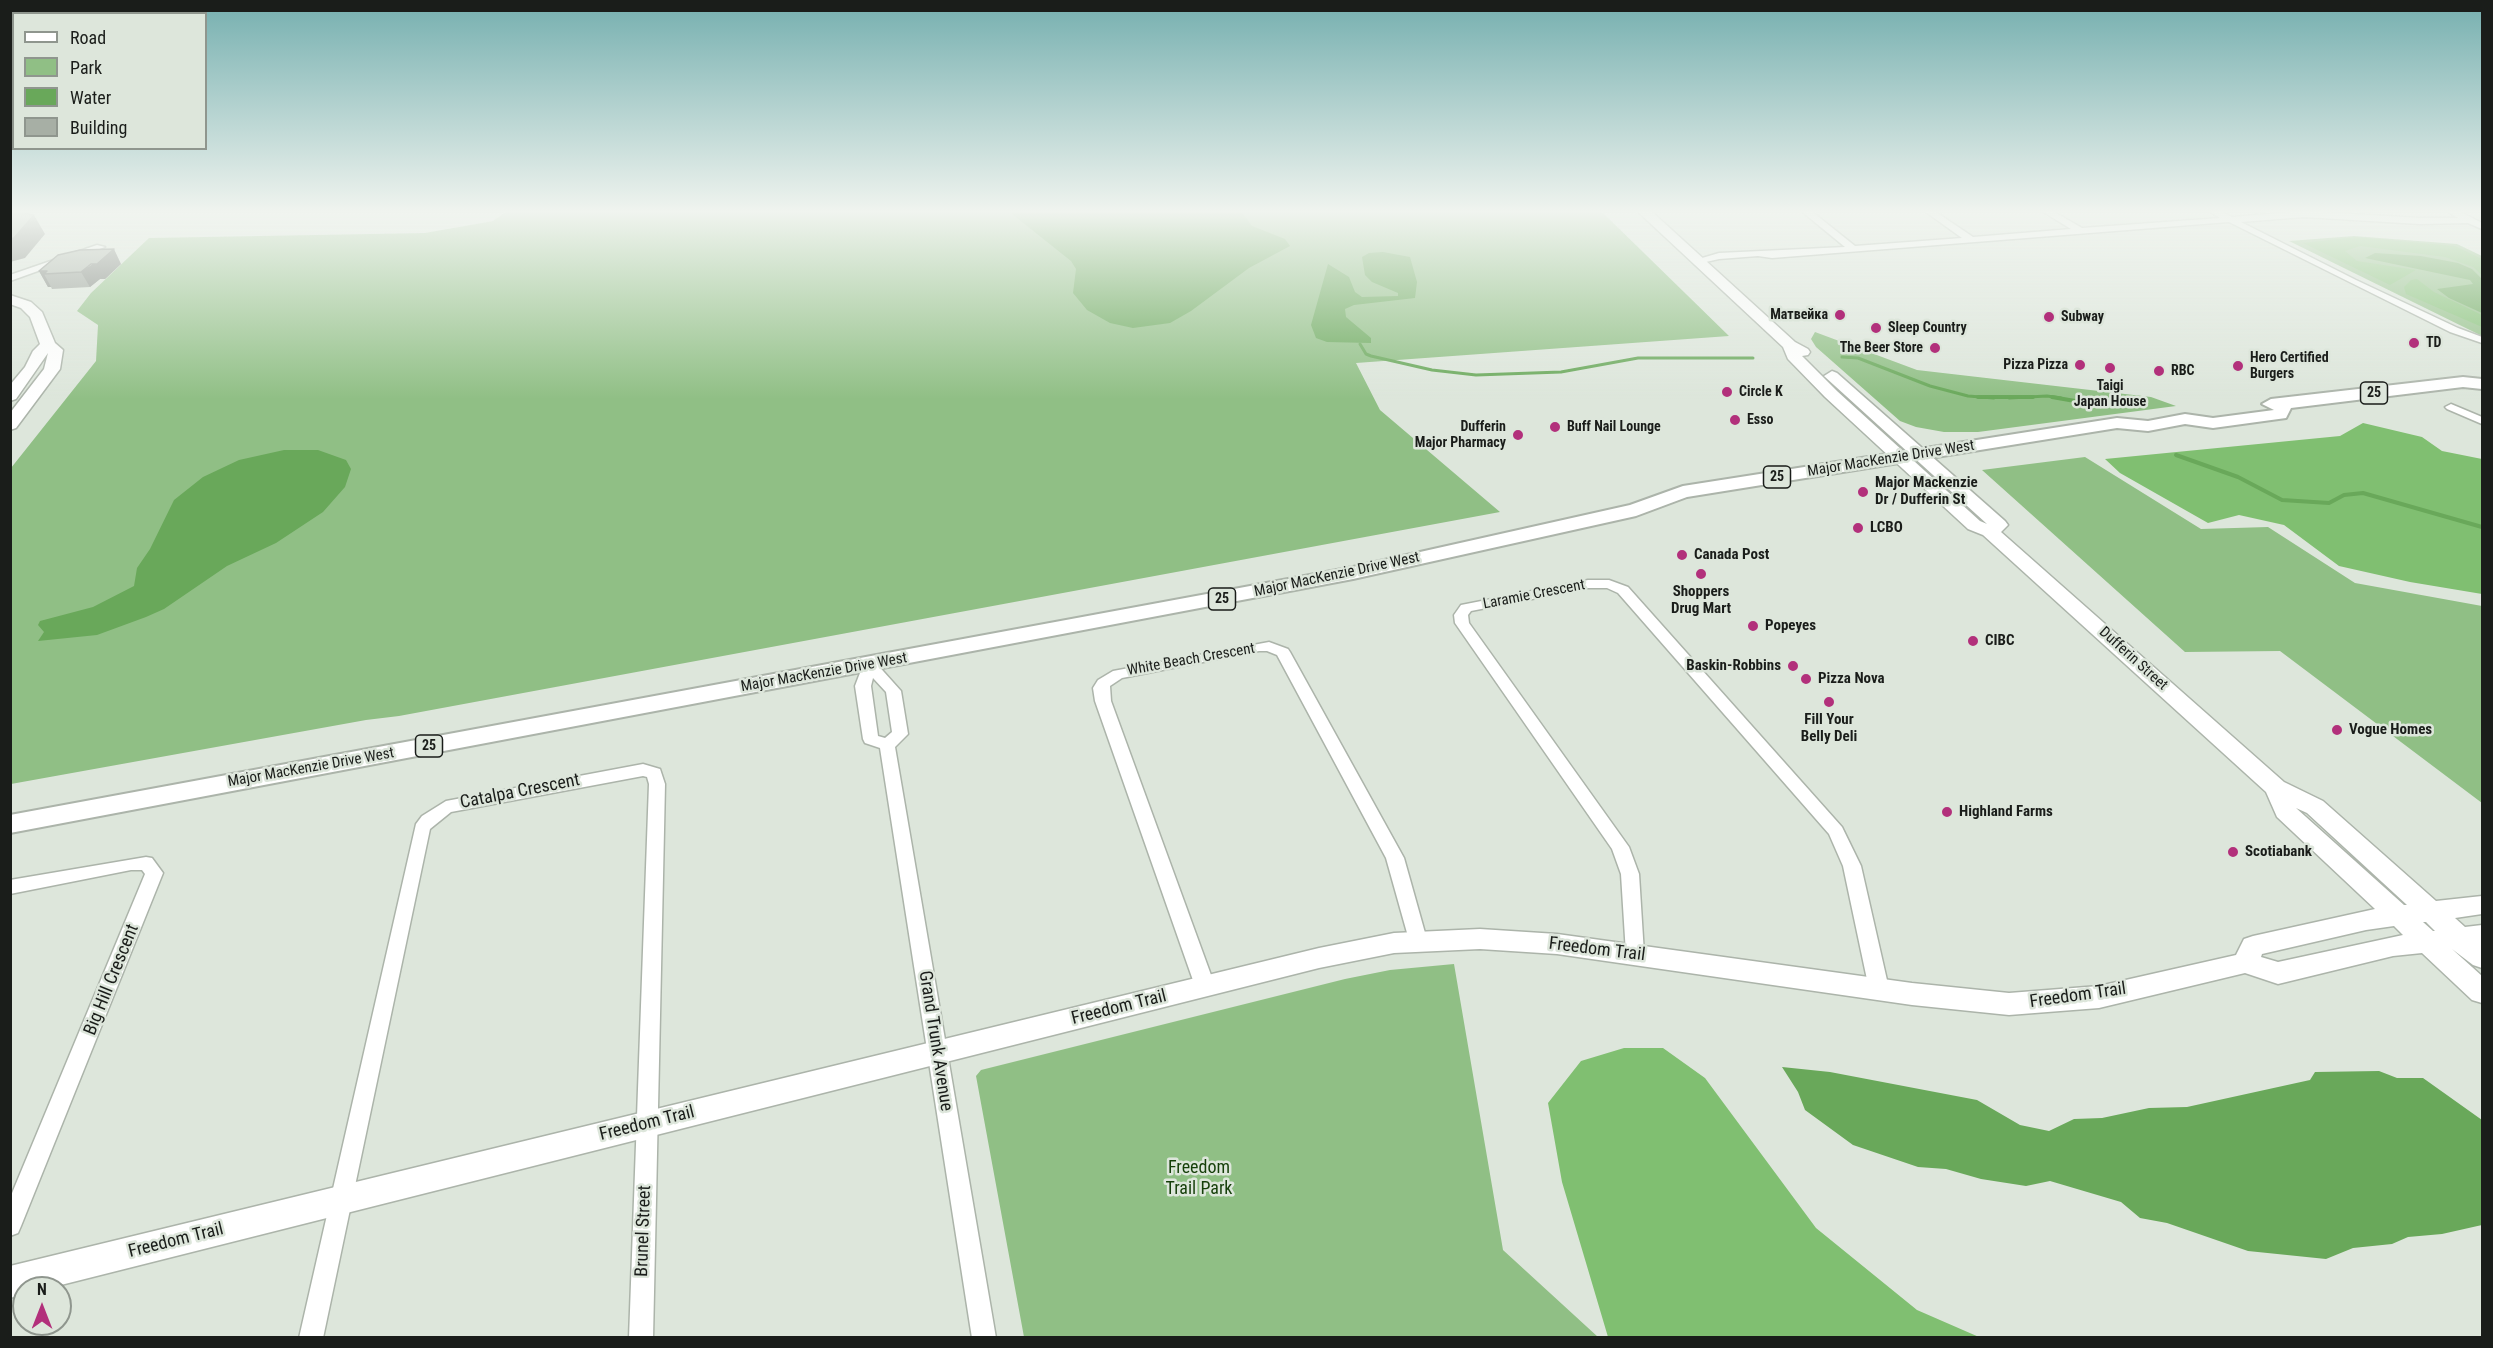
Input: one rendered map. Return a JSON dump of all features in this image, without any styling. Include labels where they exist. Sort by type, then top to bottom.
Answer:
[{"type":"main road","name":"Major MacKenzie Drive West","points":[[2463,382],[2472,374],[2482,373]]},
{"type":"main road","name":"Major MacKenzie Drive West","points":[[10,824],[1353,573],[1636,510],[1685,507],[1916,461],[2136,435],[2148,426],[2185,419],[2213,423],[2280,414],[2285,404],[2463,382],[2482,384]]},
{"type":"street","points":[[10,278],[25,273]]},
{"type":"street","name":"Dufferin Street","points":[[1710,273],[1790,345],[1793,356],[1916,461],[1974,525],[1989,531],[2276,788],[2315,807],[2432,912],[2471,936],[2482,958]]},
{"type":"street","points":[[2338,273],[2454,330],[2482,340]]},
{"type":"street","points":[[10,299],[26,305],[37,315],[48,345],[56,350],[52,369],[10,425]]},
{"type":"street","points":[[2454,330],[2460,337],[2482,348]]},
{"type":"street","points":[[10,396],[32,368],[38,354],[48,345]]},
{"type":"street","points":[[2451,407],[2482,421]]},
{"type":"street","name":"Laramie Crescent","points":[[1635,954],[1630,874],[1620,847],[1462,623],[1461,615],[1466,608],[1588,584],[1609,584],[1623,590],[1836,831],[1852,866],[1879,989]]},
{"type":"street","name":"White Beach Crescent","points":[[1205,986],[1103,701],[1101,688],[1103,683],[1118,674],[1259,647],[1269,646],[1283,652],[1395,858],[1418,940]]},
{"type":"street","points":[[870,665],[893,691],[900,734],[887,745],[871,739],[862,686],[870,665]]},
{"type":"street","name":"Grand Trunk Avenue","points":[[887,745],[984,1338]]},
{"type":"street","name":"Catalpa Crescent","points":[[341,1201],[422,828],[428,820],[446,807],[624,772],[643,770],[654,773],[657,784],[648,1124]]},
{"type":"street","name":"Dufferin Street","points":[[2276,788],[2285,811],[2482,992]]},
{"type":"street","name":"Big Hill Crescent","points":[[10,887],[131,864],[146,863],[154,873],[10,1226]]},
{"type":"street","points":[[2471,936],[2393,946],[2278,973],[2245,963],[2253,946],[2366,920],[2482,904]]},
{"type":"street","name":"Freedom Trail","points":[[10,1282],[1205,986],[1362,948],[1418,940],[1509,939],[1635,954],[1879,989],[2009,1004],[2069,1001],[2124,992],[2245,963]]},
{"type":"street","name":"Brunel Street","points":[[641,1338],[648,1124]]},
{"type":"street","points":[[311,1338],[341,1201]]},
{"type":"green space","points":[[112,273],[1664,273],[1729,336],[1356,363],[1380,410],[1500,512],[399,716],[11,784],[11,468],[96,361],[98,325],[77,311],[91,293]]},
{"type":"green space","points":[[2354,273],[2482,273],[2482,336]]},
{"type":"green space","points":[[1815,332],[1917,370],[2151,397],[2176,406],[1978,432],[1944,432],[1916,427],[1900,421],[1816,347],[1811,339]]},
{"type":"green space","points":[[2085,457],[2201,529],[2268,527],[2355,583],[2482,606],[2482,803],[2280,651],[2185,652],[1982,470]]},
{"type":"green space","name":"Freedom Trail Park","points":[[1454,964],[1503,1250],[1598,1337],[1024,1337],[976,1076],[981,1070],[1345,979],[1390,970]]},
{"type":"shaded area","points":[[2365,273],[2411,273],[2390,285]]},
{"type":"shaded area","points":[[2417,279],[2434,292],[2482,315],[2482,327],[2406,294],[2404,287],[2411,280]]},
{"type":"shaded area","points":[[2363,423],[2422,437],[2442,451],[2482,459],[2482,594],[2410,582],[2339,566],[2284,525],[2239,515],[2208,523],[2120,473],[2105,459],[2340,436]]},
{"type":"shaded area","points":[[1624,1048],[1663,1048],[1705,1078],[1816,1228],[1917,1310],[1979,1337],[1608,1337],[1562,1182],[1548,1103],[1581,1061]]},
{"type":"water","points":[[1076,273],[1242,273],[1191,311],[1170,323],[1133,328],[1110,323],[1087,310],[1073,293]]},
{"type":"water","points":[[1326,273],[1342,273],[1349,277],[1355,292],[1362,297],[1398,296],[1398,293],[1372,282],[1365,273],[1414,273],[1417,282],[1415,298],[1354,305],[1345,309],[1346,317],[1371,338],[1371,343],[1327,342],[1316,338],[1311,325]]},
{"type":"water","points":[[2436,273],[2476,273],[2482,279],[2482,313],[2449,298],[2437,289],[2473,284],[2470,280]]},
{"type":"water","points":[[284,450],[318,450],[346,460],[351,469],[345,487],[323,512],[276,543],[227,566],[164,609],[97,635],[38,641],[44,632],[38,625],[40,621],[93,607],[134,586],[137,568],[150,549],[174,500],[203,477],[239,460]]},
{"type":"water","points":[[1782,1067],[1830,1072],[1977,1100],[2020,1125],[2049,1131],[2074,1119],[2102,1118],[2149,1108],[2187,1107],[2310,1080],[2315,1072],[2379,1071],[2397,1078],[2423,1078],[2482,1120],[2482,1225],[2442,1234],[2408,1237],[2392,1244],[2353,1248],[2326,1259],[2248,1251],[2167,1223],[2140,1218],[2121,1202],[2050,1181],[2026,1186],[1981,1179],[1946,1169],[1918,1167],[1853,1145],[1805,1110],[1798,1092]]},
{"type":"waterway","points":[[1360,344],[1366,354],[1371,356],[1432,370],[1476,375],[1561,372],[1638,358],[1753,358]]},
{"type":"waterway","points":[[1842,357],[1858,358],[1930,386],[1981,397]]},
{"type":"waterway","points":[[1981,397],[2028,397]]},
{"type":"waterway","points":[[1981,397],[1994,398]]},
{"type":"waterway","points":[[2009,398],[2028,397]]},
{"type":"waterway","points":[[2028,397],[2033,397]]},
{"type":"waterway","points":[[2028,397],[2061,398]]},
{"type":"waterway","points":[[2052,397],[2075,401]]},
{"type":"waterway","points":[[2176,455],[2238,477],[2282,500],[2329,503],[2344,495],[2363,493],[2482,527]]},
{"type":"place","name":"Матвейка","points":[[1840,315]]},
{"type":"place","name":"Subway","points":[[2049,317]]},
{"type":"place","name":"Sleep Country","points":[[1876,328]]},
{"type":"place","name":"TD","points":[[2414,343]]},
{"type":"place","name":"The Beer Store","points":[[1935,348]]},
{"type":"place","name":"Pizza Pizza","points":[[2080,365]]},
{"type":"place","name":"Hero Certified Burgers","points":[[2238,366]]},
{"type":"place","name":"Taigi Japan House","points":[[2110,368]]},
{"type":"place","name":"RBC","points":[[2159,371]]},
{"type":"place","name":"Circle K","points":[[1727,392]]},
{"type":"place","name":"Esso","points":[[1735,420]]},
{"type":"place","name":"Buff Nail Lounge","points":[[1555,427]]},
{"type":"place","name":"Dufferin Major Pharmacy","points":[[1518,435]]},
{"type":"place","name":"Major Mackenzie Dr / Dufferin St","points":[[1863,492]]},
{"type":"place","name":"LCBO","points":[[1858,528]]},
{"type":"place","name":"Canada Post","points":[[1682,555]]},
{"type":"place","name":"Shoppers Drug Mart","points":[[1701,574]]},
{"type":"place","name":"Popeyes","points":[[1753,626]]},
{"type":"place","name":"CIBC","points":[[1973,641]]},
{"type":"place","name":"Baskin-Robbins","points":[[1793,666]]},
{"type":"place","name":"Pizza Nova","points":[[1806,679]]},
{"type":"place","name":"Fill Your Belly Deli","points":[[1829,702]]},
{"type":"place","name":"Vogue Homes","points":[[2337,730]]},
{"type":"place","name":"Highland Farms","points":[[1947,812]]},
{"type":"place","name":"Scotiabank","points":[[2233,852]]}]
